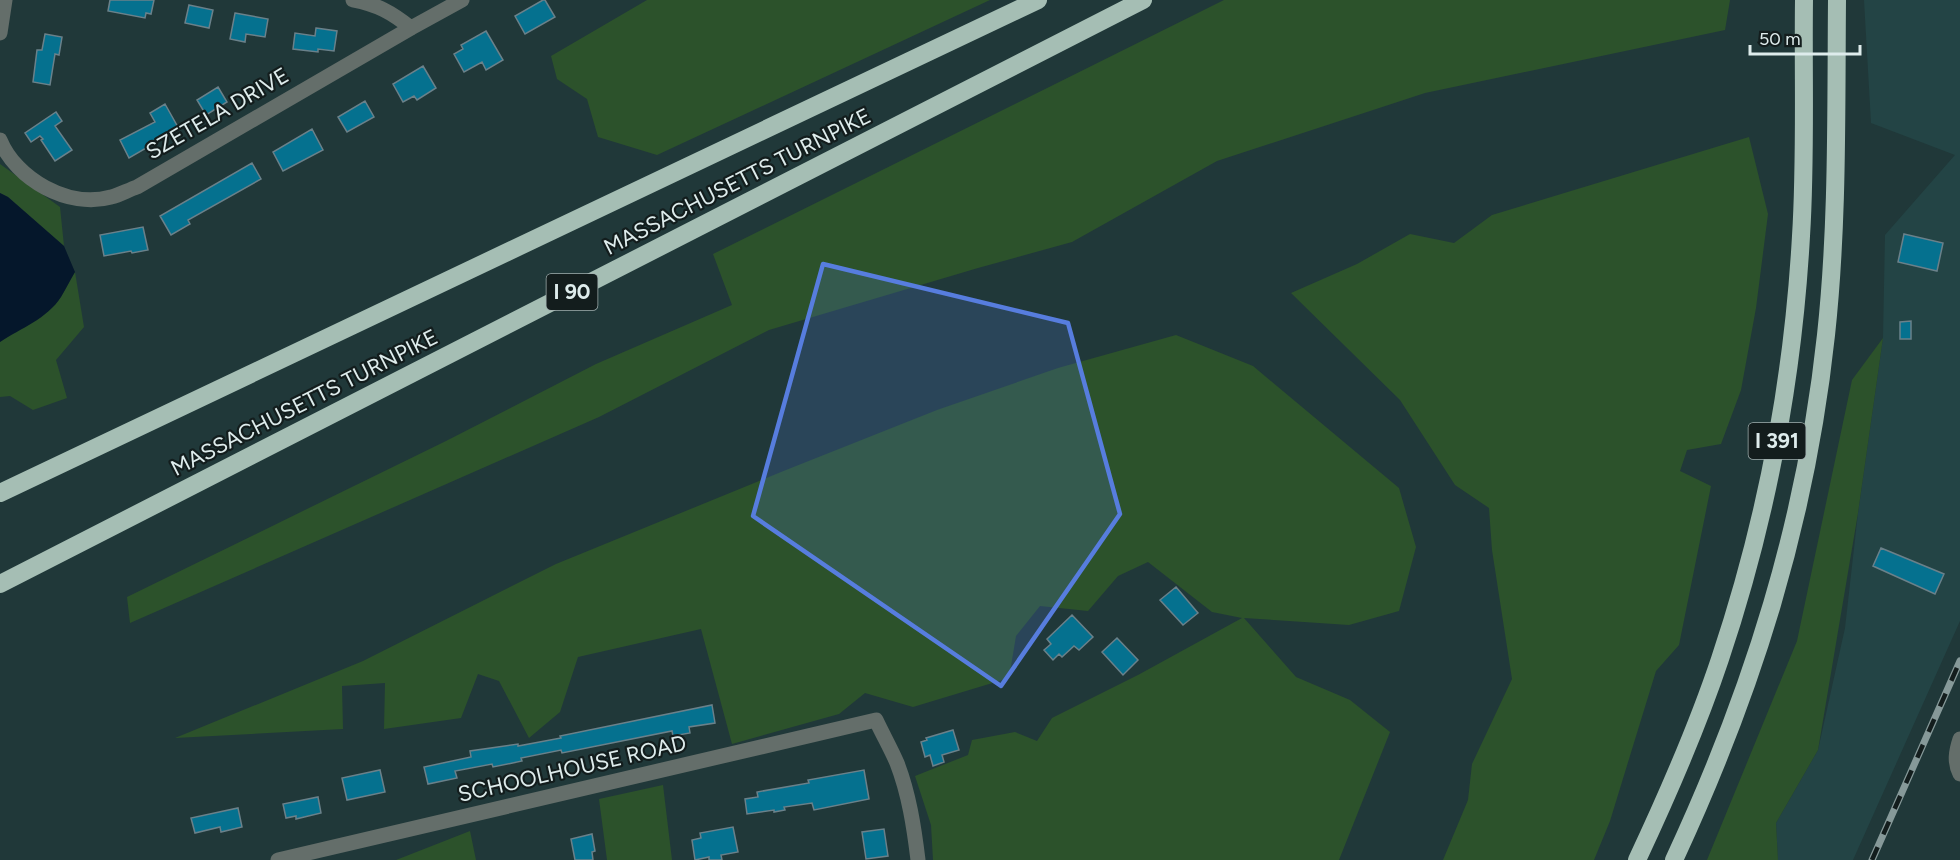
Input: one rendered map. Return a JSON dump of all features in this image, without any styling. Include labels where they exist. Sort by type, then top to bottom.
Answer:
[{"type":"highway","name":"MASSACHUSETTS TURNPIKE","points":[[0,493],[1038,0]]},
{"type":"highway","name":"MASSACHUSETTS TURNPIKE","points":[[0,584],[1143,0]]},
{"type":"highway","name":"I 391","points":[[1637,860],[1681,763],[1720,660],[1746,574],[1773,463],[1789,365],[1801,236],[1804,168],[1804,0]]},
{"type":"highway","name":"I 391","points":[[1674,860],[1717,763],[1758,654],[1784,563],[1808,459],[1824,355],[1833,246],[1837,151],[1837,0]]},
{"type":"street","points":[[0,33],[5,0]]},
{"type":"street","points":[[353,0],[389,11],[411,28]]},
{"type":"street","name":"SZETELA DRIVE","points":[[0,140],[5,152],[16,167],[51,190],[89,199],[110,198],[137,187],[462,0]]},
{"type":"street","name":"SCHOOLHOUSE ROAD","points":[[278,860],[877,721],[897,764],[903,783],[918,860]]},
{"type":"street","points":[[1960,739],[1956,762],[1960,774]]},
{"type":"highlighted area","points":[[823,264],[1068,323],[1120,514],[1001,686],[753,516]]},
{"type":"shaded area","points":[[1864,0],[1960,0],[1960,621],[1853,860],[1778,860],[1776,823],[1818,750],[1845,628],[1858,513],[1883,338],[1885,235],[1955,155],[1871,123]]},
{"type":"shaded area","points":[[0,193],[8,197],[64,246],[75,272],[61,297],[49,311],[0,342]]},
{"type":"green space","points":[[647,0],[990,0],[657,155],[598,137],[587,99],[557,79],[551,56]]},
{"type":"green space","points":[[1224,0],[1730,0],[1725,30],[1425,93],[1217,161],[1072,242],[769,330],[599,417],[130,623],[127,597],[446,441],[596,364],[732,305],[713,254]]},
{"type":"green space","points":[[1749,137],[1768,214],[1756,308],[1741,390],[1721,444],[1687,450],[1680,471],[1711,486],[1679,645],[1656,671],[1610,821],[1594,860],[1443,860],[1468,800],[1472,764],[1512,679],[1492,550],[1489,508],[1455,485],[1400,400],[1291,293],[1357,264],[1410,234],[1454,243],[1492,215]]},
{"type":"green space","points":[[0,164],[60,207],[64,246],[8,197],[0,193]]},
{"type":"green space","points":[[75,272],[84,327],[56,360],[67,398],[33,410],[10,396],[0,397],[0,342],[60,298]]},
{"type":"green space","points":[[1176,335],[1253,366],[1399,488],[1416,547],[1399,611],[1349,625],[1244,618],[1296,677],[1350,700],[1390,732],[1339,860],[933,860],[931,825],[915,776],[968,755],[972,740],[1015,732],[1037,741],[1052,718],[1138,675],[1242,618],[1212,612],[1148,562],[1118,576],[1088,611],[1040,606],[1016,636],[1009,678],[913,707],[865,693],[839,714],[732,744],[701,629],[578,657],[560,712],[529,738],[499,681],[478,674],[461,718],[384,729],[385,683],[342,686],[343,729],[175,738],[363,661],[556,564],[786,470],[937,410],[1058,368]]},
{"type":"green space","points":[[1883,338],[1858,513],[1818,750],[1776,823],[1778,860],[1707,860],[1797,641],[1852,380]]},
{"type":"green space","points":[[663,785],[672,860],[607,860],[599,799]]},
{"type":"green space","points":[[470,831],[476,860],[396,860]]},
{"type":"building","points":[[110,0],[154,0],[151,14],[146,13],[145,18],[108,11]]},
{"type":"building","points":[[543,0],[555,17],[525,34],[515,16]]},
{"type":"building","points":[[189,5],[213,10],[209,28],[185,23]]},
{"type":"building","points":[[235,13],[268,19],[265,37],[246,34],[245,42],[230,39]]},
{"type":"building","points":[[316,28],[337,31],[334,51],[293,49],[295,33],[315,36]]},
{"type":"building","points":[[486,31],[503,60],[486,70],[482,62],[464,72],[454,54],[463,49],[461,45]]},
{"type":"building","points":[[45,34],[62,37],[59,55],[55,54],[50,85],[33,82],[37,50],[42,50]]},
{"type":"building","points":[[423,66],[436,88],[417,100],[414,96],[403,102],[393,84]]},
{"type":"building","points":[[218,87],[227,102],[206,115],[197,100]]},
{"type":"building","points":[[365,101],[374,117],[347,132],[338,117]]},
{"type":"building","points":[[165,104],[179,129],[129,158],[120,140],[155,122],[150,113]]},
{"type":"building","points":[[56,112],[62,121],[55,126],[72,150],[55,161],[40,136],[31,142],[25,133]]},
{"type":"building","points":[[312,129],[323,150],[283,171],[273,152]]},
{"type":"building","points":[[252,163],[261,179],[188,220],[190,224],[171,235],[160,216]]},
{"type":"building","points":[[143,227],[148,250],[104,256],[100,235]]},
{"type":"building","points":[[1904,234],[1943,243],[1937,271],[1898,262]]},
{"type":"building","points":[[1911,321],[1911,339],[1900,339],[1900,322]]},
{"type":"building","points":[[1881,548],[1944,574],[1935,594],[1873,566]]},
{"type":"building","points":[[1176,587],[1198,613],[1183,625],[1160,600]]},
{"type":"building","points":[[1072,615],[1093,637],[1079,650],[1074,646],[1062,657],[1059,654],[1053,660],[1044,650],[1051,644],[1047,639]]},
{"type":"building","points":[[1117,638],[1138,660],[1123,675],[1102,652]]},
{"type":"building","points":[[712,705],[715,723],[689,727],[690,733],[673,736],[672,731],[562,753],[561,750],[521,758],[522,761],[493,767],[492,764],[455,771],[457,778],[428,784],[424,767],[471,757],[470,751],[518,744],[518,746],[561,738],[560,736]]},
{"type":"building","points":[[953,730],[959,750],[942,755],[944,762],[933,766],[930,755],[925,757],[921,742],[927,740],[926,738]]},
{"type":"building","points":[[380,770],[385,792],[347,800],[342,778]]},
{"type":"building","points":[[864,770],[869,799],[814,810],[812,803],[784,807],[785,810],[774,812],[774,810],[747,814],[745,799],[758,797],[757,792]]},
{"type":"building","points":[[318,797],[321,813],[296,819],[296,816],[286,818],[283,804]]},
{"type":"building","points":[[238,808],[242,827],[221,832],[220,827],[195,833],[191,818]]},
{"type":"building","points":[[733,827],[738,852],[721,855],[722,860],[709,860],[709,857],[695,860],[692,840],[701,838],[700,833]]},
{"type":"building","points":[[884,829],[888,856],[866,859],[862,832]]},
{"type":"building","points":[[592,834],[595,851],[592,852],[593,860],[575,860],[571,839]]},
{"type":"railway","points":[[1872,860],[1960,661]]}]
